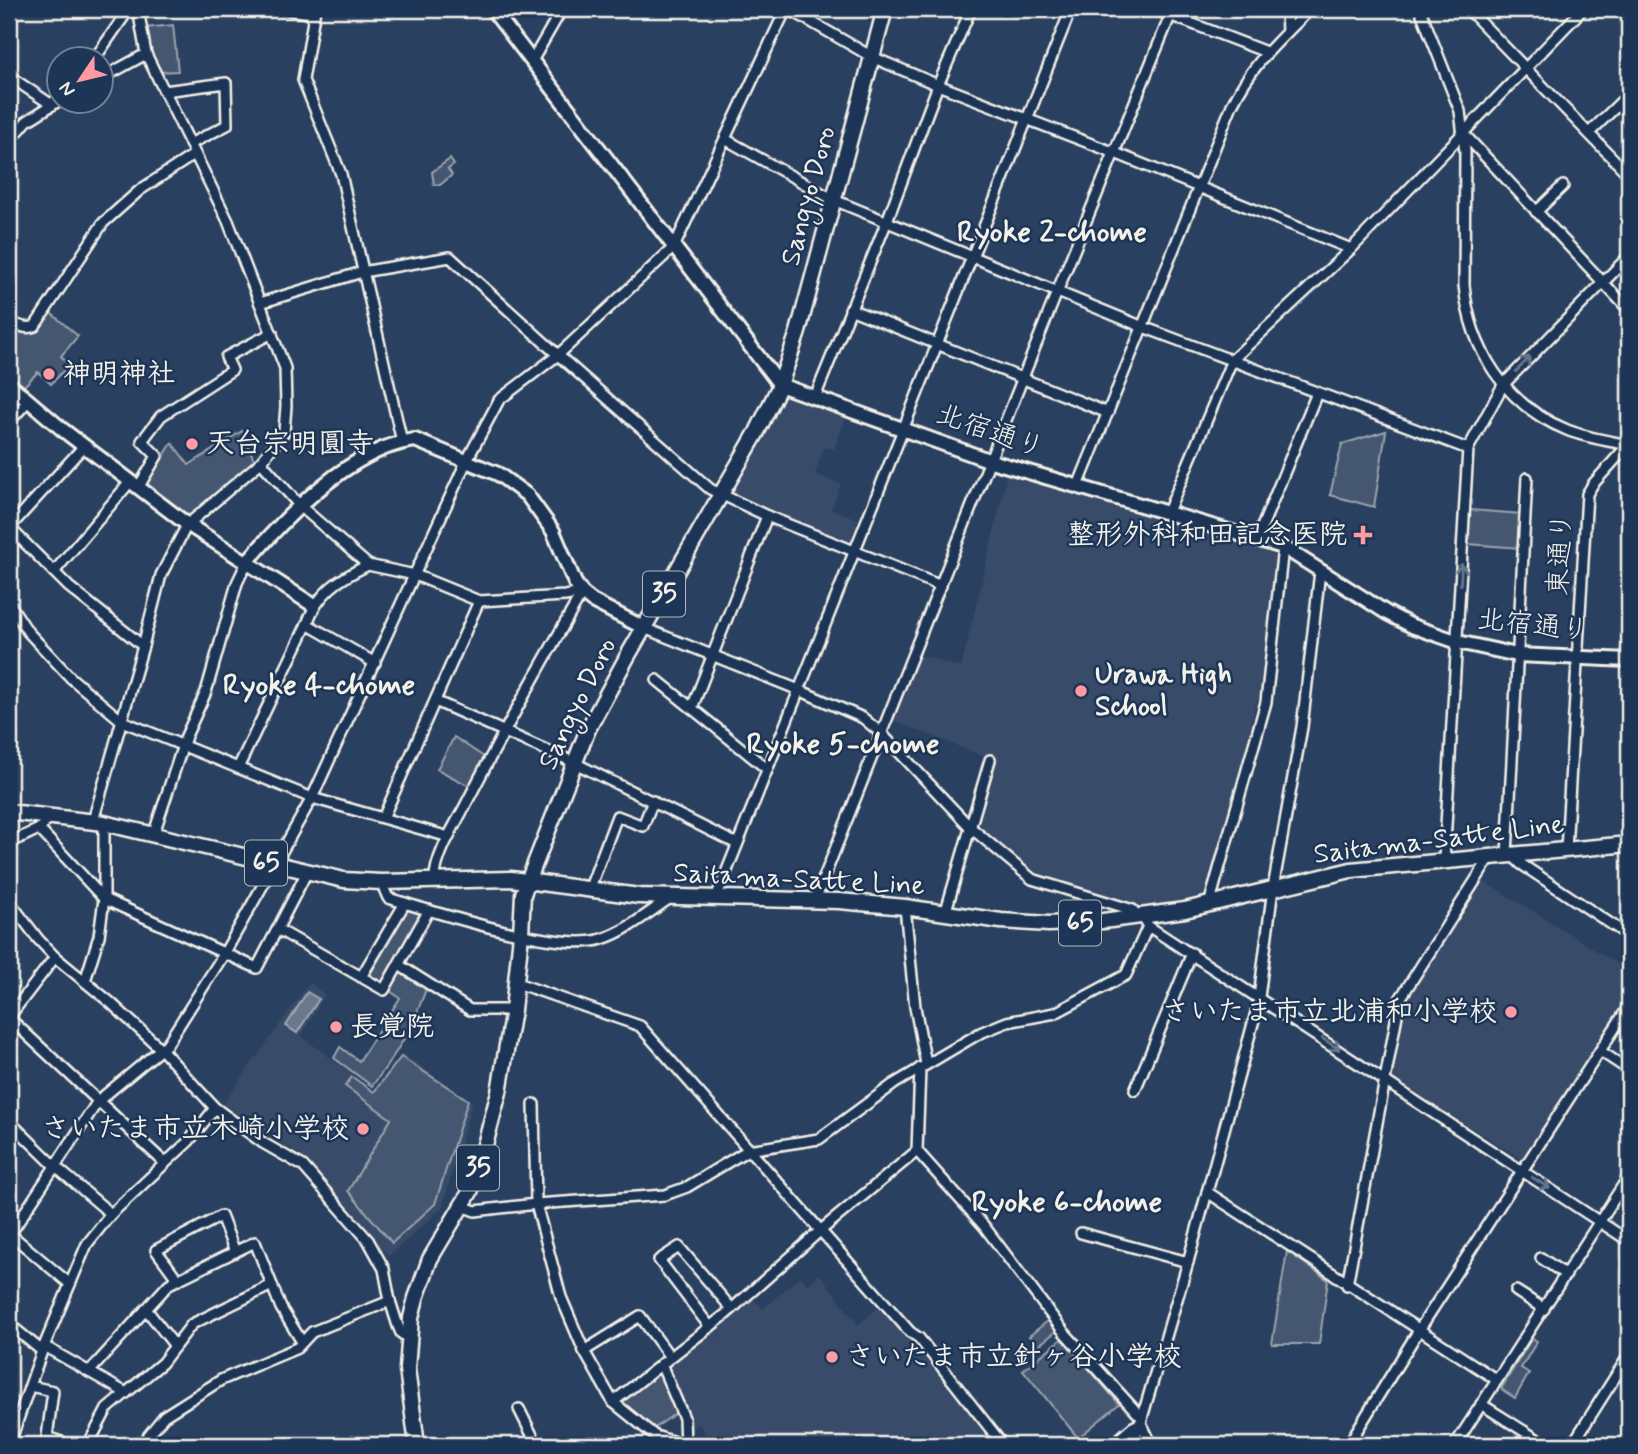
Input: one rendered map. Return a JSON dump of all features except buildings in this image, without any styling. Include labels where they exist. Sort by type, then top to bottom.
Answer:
[{"type":"main road","name":"Sangyo Doro","points":[[417,1445],[407,1369],[408,1338],[416,1298],[430,1259],[475,1179],[499,1092],[517,983],[521,903],[527,880],[573,762],[602,702],[722,495],[780,385],[798,332],[885,9]]},
{"type":"main road","name":"Saitama-Satte Line","points":[[9,812],[98,822],[153,833],[344,880],[527,880],[589,890],[670,898],[815,900],[905,907],[1001,921],[1049,924],[1142,920],[1351,870],[1629,844]]},
{"type":"street","points":[[85,981],[99,936],[104,899],[98,822],[161,575],[187,524],[261,462],[284,432],[286,405],[285,368],[272,333],[228,221],[146,54],[138,9],[123,10],[103,46]]},
{"type":"street","points":[[284,9],[314,11],[303,79],[341,174],[402,442]]},
{"type":"street","points":[[532,61],[562,9]]},
{"type":"street","points":[[70,1284],[9,1235],[98,1101],[162,1050],[224,954],[312,798],[467,460],[499,400],[558,355],[674,247],[787,9],[872,57],[1351,249]]},
{"type":"street","points":[[815,397],[887,221],[938,85],[971,9]]},
{"type":"street","points":[[716,898],[1071,9]]},
{"type":"street","points":[[1154,9],[1172,12],[1266,52]]},
{"type":"street","points":[[1286,9],[1287,32]]},
{"type":"street","points":[[1078,486],[1245,78],[1266,52],[1310,9]]},
{"type":"street","points":[[1420,9],[1460,111],[1465,152],[1465,303],[1479,346],[1503,385],[1530,409],[1566,429],[1629,445]]},
{"type":"street","points":[[1468,9],[1629,175]]},
{"type":"street","points":[[1168,512],[1232,360],[1351,249],[1583,9]]},
{"type":"street","points":[[499,12],[532,61],[780,385]]},
{"type":"street","points":[[815,900],[1057,292],[1172,12]]},
{"type":"street","points":[[116,70],[146,54]]},
{"type":"street","points":[[9,76],[46,97]]},
{"type":"street","points":[[9,321],[22,327],[35,326],[103,223],[141,190],[227,125],[226,83],[164,91]]},
{"type":"street","points":[[1589,133],[1627,96],[1629,99]]},
{"type":"street","points":[[9,142],[27,121],[46,109]]},
{"type":"street","points":[[1462,133],[1629,310]]},
{"type":"street","points":[[725,139],[834,201],[1143,327],[1468,449]]},
{"type":"street","points":[[1536,212],[1563,186]]},
{"type":"street","points":[[1444,860],[1468,449],[1503,385],[1629,256]]},
{"type":"street","points":[[260,303],[362,272],[450,257],[710,489],[767,516],[942,586]]},
{"type":"street","points":[[850,309],[1108,412]]},
{"type":"street","points":[[54,572],[157,456],[142,441],[161,416],[232,370],[226,357],[272,333]]},
{"type":"street","points":[[9,384],[84,446],[187,524],[313,605]]},
{"type":"street","name":"北宿通り","points":[[780,385],[991,461],[1283,547],[1399,620],[1458,642],[1517,655],[1629,660]]},
{"type":"street","points":[[1257,539],[1317,393]]},
{"type":"street","points":[[9,422],[28,401]]},
{"type":"street","points":[[153,833],[183,746],[206,692],[237,583],[247,562],[299,505],[348,468],[383,449],[415,440],[467,460],[506,479],[527,495],[553,531],[575,583],[592,601],[644,628],[863,718],[882,734],[970,827],[1032,879],[1133,910],[1142,920],[1629,1241]]},
{"type":"street","name":"東通り","points":[[1566,849],[1587,494],[1629,445]]},
{"type":"street","points":[[84,446],[9,527],[69,587],[143,646]]},
{"type":"street","points":[[261,462],[299,505],[368,565],[415,575],[479,601],[582,593]]},
{"type":"street","points":[[1527,478],[1509,855],[1629,936]]},
{"type":"street","points":[[692,708],[767,516]]},
{"type":"street","points":[[1209,905],[1266,702],[1283,547]]},
{"type":"street","points":[[239,768],[307,624],[313,605],[335,584],[368,565]]},
{"type":"street","points":[[1130,1445],[1142,1420],[1188,1262],[1259,997],[1273,888],[1302,727],[1320,571]]},
{"type":"street","points":[[435,880],[435,872],[449,837],[503,731],[582,593]]},
{"type":"street","points":[[383,818],[479,601]]},
{"type":"street","points":[[9,603],[28,632],[71,678],[122,721],[312,798],[449,837]]},
{"type":"street","points":[[307,624],[375,663]]},
{"type":"street","points":[[657,680],[767,769]]},
{"type":"street","points":[[435,701],[573,762],[737,844]]},
{"type":"street","points":[[945,914],[990,760]]},
{"type":"street","points":[[589,890],[618,816],[643,826],[653,801]]},
{"type":"street","points":[[9,843],[39,829],[51,816]]},
{"type":"street","points":[[1629,826],[1629,844]]},
{"type":"street","points":[[39,829],[104,899],[257,968],[307,872]]},
{"type":"street","points":[[1347,1285],[1400,999],[1491,856]]},
{"type":"street","points":[[381,882],[388,898],[521,934],[577,943],[618,933],[670,898]]},
{"type":"street","points":[[9,901],[55,957],[162,1050],[215,1108],[263,1143],[303,1166],[368,1240],[384,1269],[390,1301],[401,1333],[408,1338]]},
{"type":"street","points":[[361,977],[405,903]]},
{"type":"street","points":[[613,1402],[732,1309],[820,1231],[917,1151],[923,1066],[905,907]]},
{"type":"street","points":[[279,930],[384,990],[429,910]]},
{"type":"street","points":[[462,1206],[475,1211],[665,1195],[687,1187],[748,1150],[819,1139],[894,1084],[980,1033],[1007,1022],[1055,1013],[1126,975],[1142,920]]},
{"type":"street","points":[[1135,1090],[1192,953]]},
{"type":"street","points":[[55,957],[9,1018],[165,1163]]},
{"type":"street","points":[[399,965],[470,1010],[513,1010]]},
{"type":"street","points":[[517,983],[640,1026],[910,1332],[919,1338],[1003,1445]]},
{"type":"street","points":[[1348,1445],[1419,1330],[1629,1006]]},
{"type":"street","points":[[1600,1051],[1629,1070]]},
{"type":"street","points":[[534,1104],[536,1204],[561,1297],[584,1351],[613,1402],[655,1436],[685,1445],[684,1418],[661,1364]]},
{"type":"street","points":[[9,1442],[43,1348],[87,1244],[111,1213],[189,1141],[215,1108]]},
{"type":"street","points":[[9,1121],[56,1167],[111,1213]]},
{"type":"street","points":[[917,1151],[984,1226],[1064,1332],[1142,1420],[1152,1445]]},
{"type":"street","points":[[1456,1445],[1629,1176]]},
{"type":"street","points":[[1207,1192],[1497,1380]]},
{"type":"street","points":[[178,1280],[156,1250],[221,1216],[235,1252]]},
{"type":"street","points":[[1081,1233],[1188,1262]]},
{"type":"street","points":[[89,1372],[169,1284],[255,1242],[281,1308],[302,1342]]},
{"type":"street","points":[[710,1327],[659,1260],[679,1247],[732,1309]]},
{"type":"street","points":[[1541,1258],[1566,1275]]},
{"type":"street","points":[[88,1445],[107,1409],[162,1363],[192,1324],[272,1285]]},
{"type":"street","points":[[1516,1291],[1544,1309]]},
{"type":"street","points":[[154,1445],[148,1436],[164,1416],[221,1380],[297,1348],[312,1332],[390,1301]]},
{"type":"street","points":[[146,1309],[175,1346]]},
{"type":"street","points":[[584,1351],[640,1316],[670,1357]]},
{"type":"street","points":[[9,1324],[43,1348],[126,1393]]},
{"type":"street","points":[[1572,1445],[1629,1355]]},
{"type":"street","points":[[30,1385],[53,1391],[47,1437],[70,1445]]},
{"type":"street","points":[[1481,1404],[1546,1445]]},
{"type":"street","points":[[519,1409],[536,1445]]},
{"type":"street","points":[[1112,1445],[1142,1420]]},
{"type":"street","points":[[653,1445],[662,1438]]},
{"type":"shaded area","points":[[173,25],[178,71],[158,72],[149,53],[145,28]]},
{"type":"shaded area","points":[[450,159],[454,165],[448,169],[452,175],[440,185],[434,185],[432,172]]},
{"type":"shaded area","points":[[51,313],[78,336],[61,356],[69,365],[51,384],[38,372],[21,389],[9,377],[9,324],[33,331]]},
{"type":"shaded area","points":[[785,397],[846,418],[834,449],[824,447],[815,474],[841,485],[831,509],[858,519],[850,542],[846,545],[731,497]]},
{"type":"shaded area","points":[[242,431],[255,462],[187,518],[145,486],[172,443],[189,465]]},
{"type":"shaded area","points":[[1386,431],[1374,507],[1330,495],[1342,444]]},
{"type":"shaded area","name":"Urawa High School","points":[[1007,476],[1277,555],[1262,685],[1251,721],[1254,730],[1226,831],[1204,896],[1152,909],[1032,871],[978,825],[993,760],[892,720],[914,663],[921,655],[961,668]]},
{"type":"shaded area","points":[[1470,510],[1522,514],[1520,548],[1468,544]]},
{"type":"shaded area","points":[[454,737],[484,757],[469,786],[437,769]]},
{"type":"shaded area","name":"さいたま市立北浦和小学校","points":[[1484,881],[1629,971],[1629,996],[1522,1159],[1390,1077],[1405,1001]]},
{"type":"shaded area","points":[[407,910],[424,915],[382,986],[368,978]]},
{"type":"shaded area","points":[[398,970],[427,986],[404,1039],[372,1086],[334,1058],[340,1047],[359,1061],[400,998],[387,989]]},
{"type":"shaded area","name":"さいたま市立木崎小学校","points":[[310,982],[325,995],[301,1036],[373,1090],[402,1053],[472,1103],[442,1208],[389,1256],[300,1155],[223,1104]]},
{"type":"shaded area","points":[[307,992],[319,999],[297,1033],[286,1026]]},
{"type":"shaded area","points":[[401,1057],[468,1100],[435,1204],[392,1243],[348,1191],[391,1119],[345,1086],[352,1077],[374,1092]]},
{"type":"shaded area","points":[[1287,1251],[1328,1280],[1319,1344],[1272,1344]]},
{"type":"shaded area","name":"さいたま市立針ヶ谷小学校","points":[[820,1274],[858,1325],[880,1306],[918,1344],[993,1445],[730,1445],[718,1437],[710,1444],[700,1424],[687,1430],[667,1371],[668,1366],[715,1329],[725,1341],[716,1328],[752,1299],[763,1309],[800,1276],[807,1285]]},
{"type":"shaded area","points":[[1050,1319],[1059,1329],[1038,1346],[1029,1336]]},
{"type":"shaded area","points":[[1063,1338],[1119,1404],[1078,1438],[1023,1370]]},
{"type":"shaded area","points":[[1532,1338],[1537,1341],[1521,1368],[1529,1373],[1515,1398],[1501,1389]]},
{"type":"shaded area","points":[[659,1372],[676,1413],[652,1430],[620,1405],[621,1399]]},
{"type":"place","name":"神明神社","points":[[49,374]]},
{"type":"place","name":"天台宗明圓寺","points":[[192,444]]},
{"type":"place","name":"整形外科和田記念医院","points":[[1363,535]]},
{"type":"place","name":"Urawa High School","points":[[1081,691]]},
{"type":"place","name":"さいたま市立北浦和小学校","points":[[1511,1012]]},
{"type":"place","name":"長覚院","points":[[336,1027]]},
{"type":"place","name":"さいたま市立木崎小学校","points":[[363,1129]]},
{"type":"place","name":"さいたま市立針ヶ谷小学校","points":[[832,1357]]},
{"type":"district","name":"Ryoke 2-chome","points":[[1052,232]]},
{"type":"district","name":"Ryoke 4-chome","points":[[319,685]]},
{"type":"district","name":"Ryoke 5-chome","points":[[843,744]]},
{"type":"district","name":"Ryoke 6-chome","points":[[1067,1202]]}]
